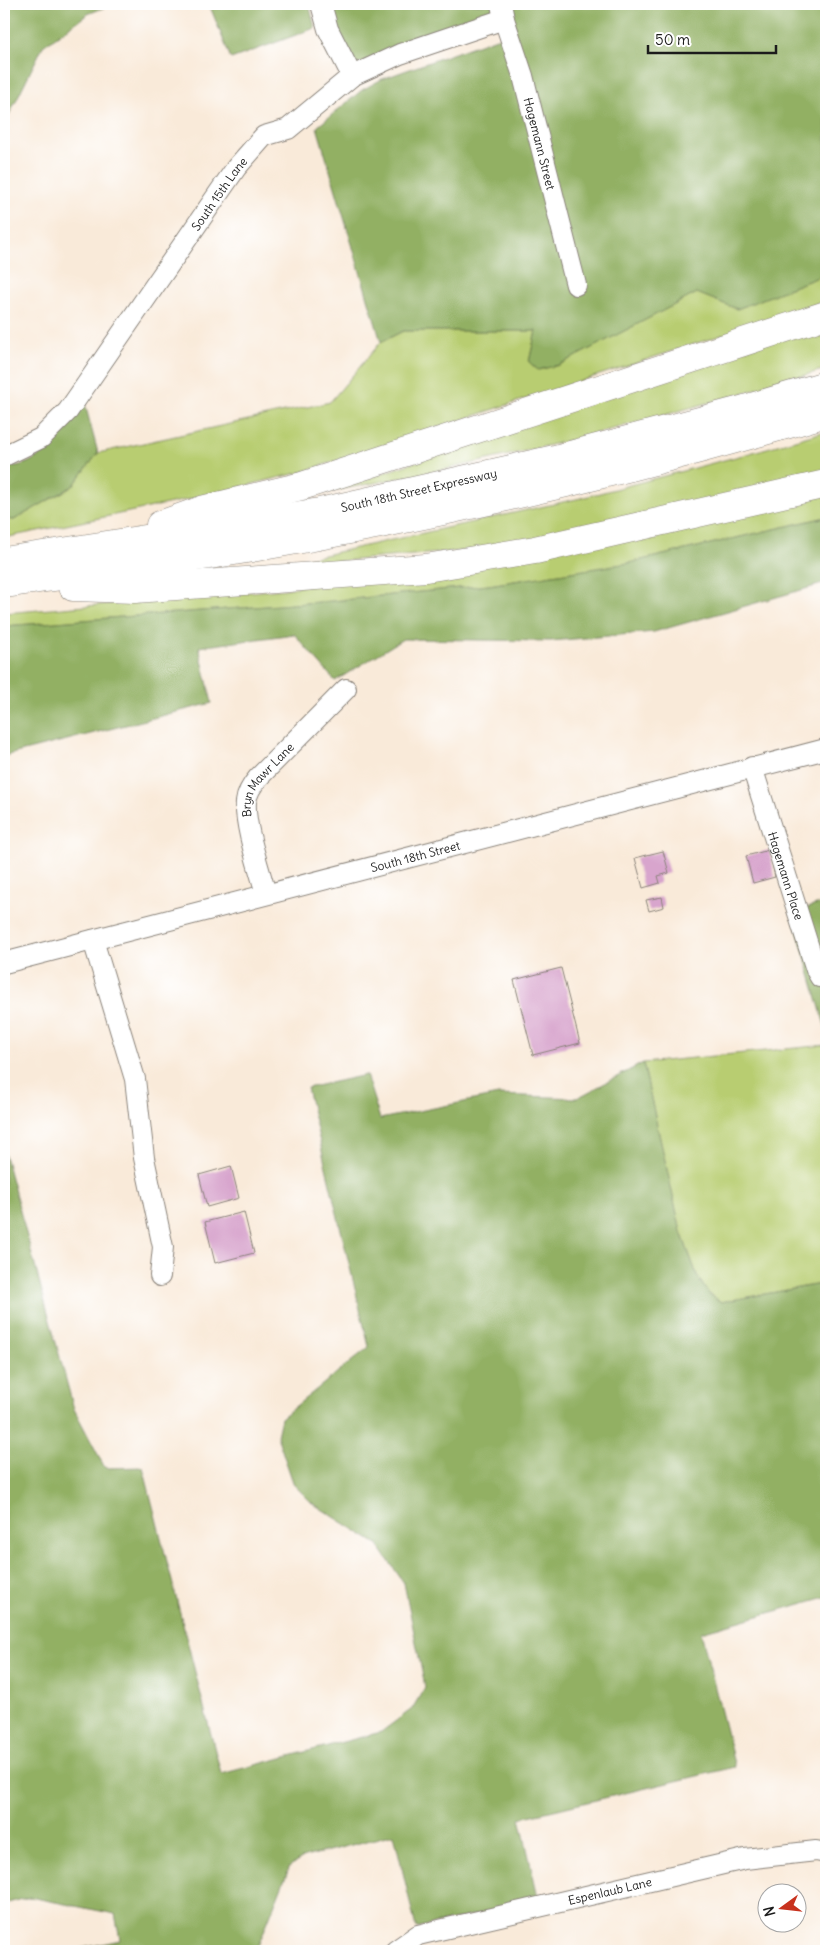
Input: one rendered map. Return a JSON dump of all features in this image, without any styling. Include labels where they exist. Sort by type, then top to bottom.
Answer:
[{"type":"highway","points":[[108,545],[204,509],[311,483],[826,315]]},
{"type":"highway","name":"South 18th Street Expressway","points":[[4,560],[320,512],[555,459],[745,409],[826,385]]},
{"type":"highway","name":"South 18th Street Expressway","points":[[4,585],[244,550],[430,514],[723,444],[826,413]]},
{"type":"highway","points":[[4,585],[136,589],[426,568],[535,550],[826,484]]},
{"type":"street","points":[[321,4],[328,29],[352,76]]},
{"type":"street","name":"South 15th Lane","points":[[4,456],[41,438],[68,411],[236,168],[264,136],[288,129],[352,76],[503,11]]},
{"type":"street","name":"Hagemann Street","points":[[503,11],[523,76],[576,285]]},
{"type":"street","name":"Bryn Mawr Lane","points":[[266,894],[247,820],[246,802],[250,788],[346,689]]},
{"type":"street","name":"South 18th Street","points":[[4,964],[826,749]]},
{"type":"street","name":"Hagemann Place","points":[[752,767],[816,970],[820,977],[826,976]]},
{"type":"street","points":[[93,940],[135,1079],[144,1158],[163,1247],[160,1276]]},
{"type":"street","name":"Espenlaub Lane","points":[[396,1951],[418,1935],[745,1859],[823,1848]]},
{"type":"green space","points":[[4,4],[113,4],[88,14],[43,46],[4,125]]},
{"type":"green space","points":[[209,4],[309,4],[315,28],[231,59]]},
{"type":"green space","points":[[330,4],[494,4],[491,18],[355,69],[334,22]]},
{"type":"green space","points":[[510,4],[826,4],[826,274],[737,309],[697,293],[559,365],[538,370],[529,362],[536,331],[403,331],[381,342],[317,127],[362,90],[382,79],[516,31]]},
{"type":"green space","points":[[826,274],[826,301],[302,472],[191,499],[4,538],[4,519],[14,520],[73,486],[98,453],[330,402],[381,342],[403,331],[536,331],[529,362],[538,370],[559,365],[697,293],[737,309]]},
{"type":"green space","points":[[826,322],[826,369],[655,418],[526,451],[444,470],[327,492]]},
{"type":"green space","points":[[85,404],[98,453],[73,486],[14,520],[4,519],[4,465],[16,466],[28,462],[39,455],[60,435]]},
{"type":"green space","points":[[826,431],[826,475],[509,547],[270,567],[581,498]]},
{"type":"green space","points":[[826,495],[826,517],[629,563],[489,585],[333,601],[4,626],[4,613],[285,589]]},
{"type":"green space","points":[[826,517],[826,583],[654,632],[551,641],[403,639],[335,681],[294,634],[199,647],[212,703],[4,756],[4,626],[333,601],[489,585],[629,563]]},
{"type":"green space","points":[[826,902],[826,1029],[793,916],[804,909]]},
{"type":"green space","points":[[826,1045],[826,1283],[721,1302],[709,1294],[698,1278],[681,1232],[643,1063]]},
{"type":"green space","points":[[643,1063],[681,1232],[698,1278],[709,1294],[721,1302],[826,1283],[826,1597],[701,1632],[735,1767],[520,1818],[539,1901],[416,1928],[394,1834],[305,1857],[290,1866],[256,1951],[69,1951],[120,1940],[115,1914],[30,1897],[4,1904],[4,1152],[74,1409],[105,1468],[143,1467],[221,1774],[381,1732],[412,1709],[425,1687],[404,1583],[377,1544],[312,1503],[294,1485],[277,1436],[281,1418],[369,1347],[307,1088],[366,1075],[380,1119],[498,1095],[577,1098]]},
{"type":"building","points":[[769,850],[775,877],[753,883],[746,856]]},
{"type":"building","points":[[663,851],[669,873],[658,876],[660,883],[643,888],[635,858]]},
{"type":"building","points":[[662,897],[664,907],[649,911],[646,900]]},
{"type":"building","points":[[561,968],[580,1043],[533,1055],[514,980]]},
{"type":"building","points":[[231,1166],[239,1198],[207,1207],[199,1175]]},
{"type":"building","points":[[244,1212],[254,1253],[215,1263],[205,1222]]}]
